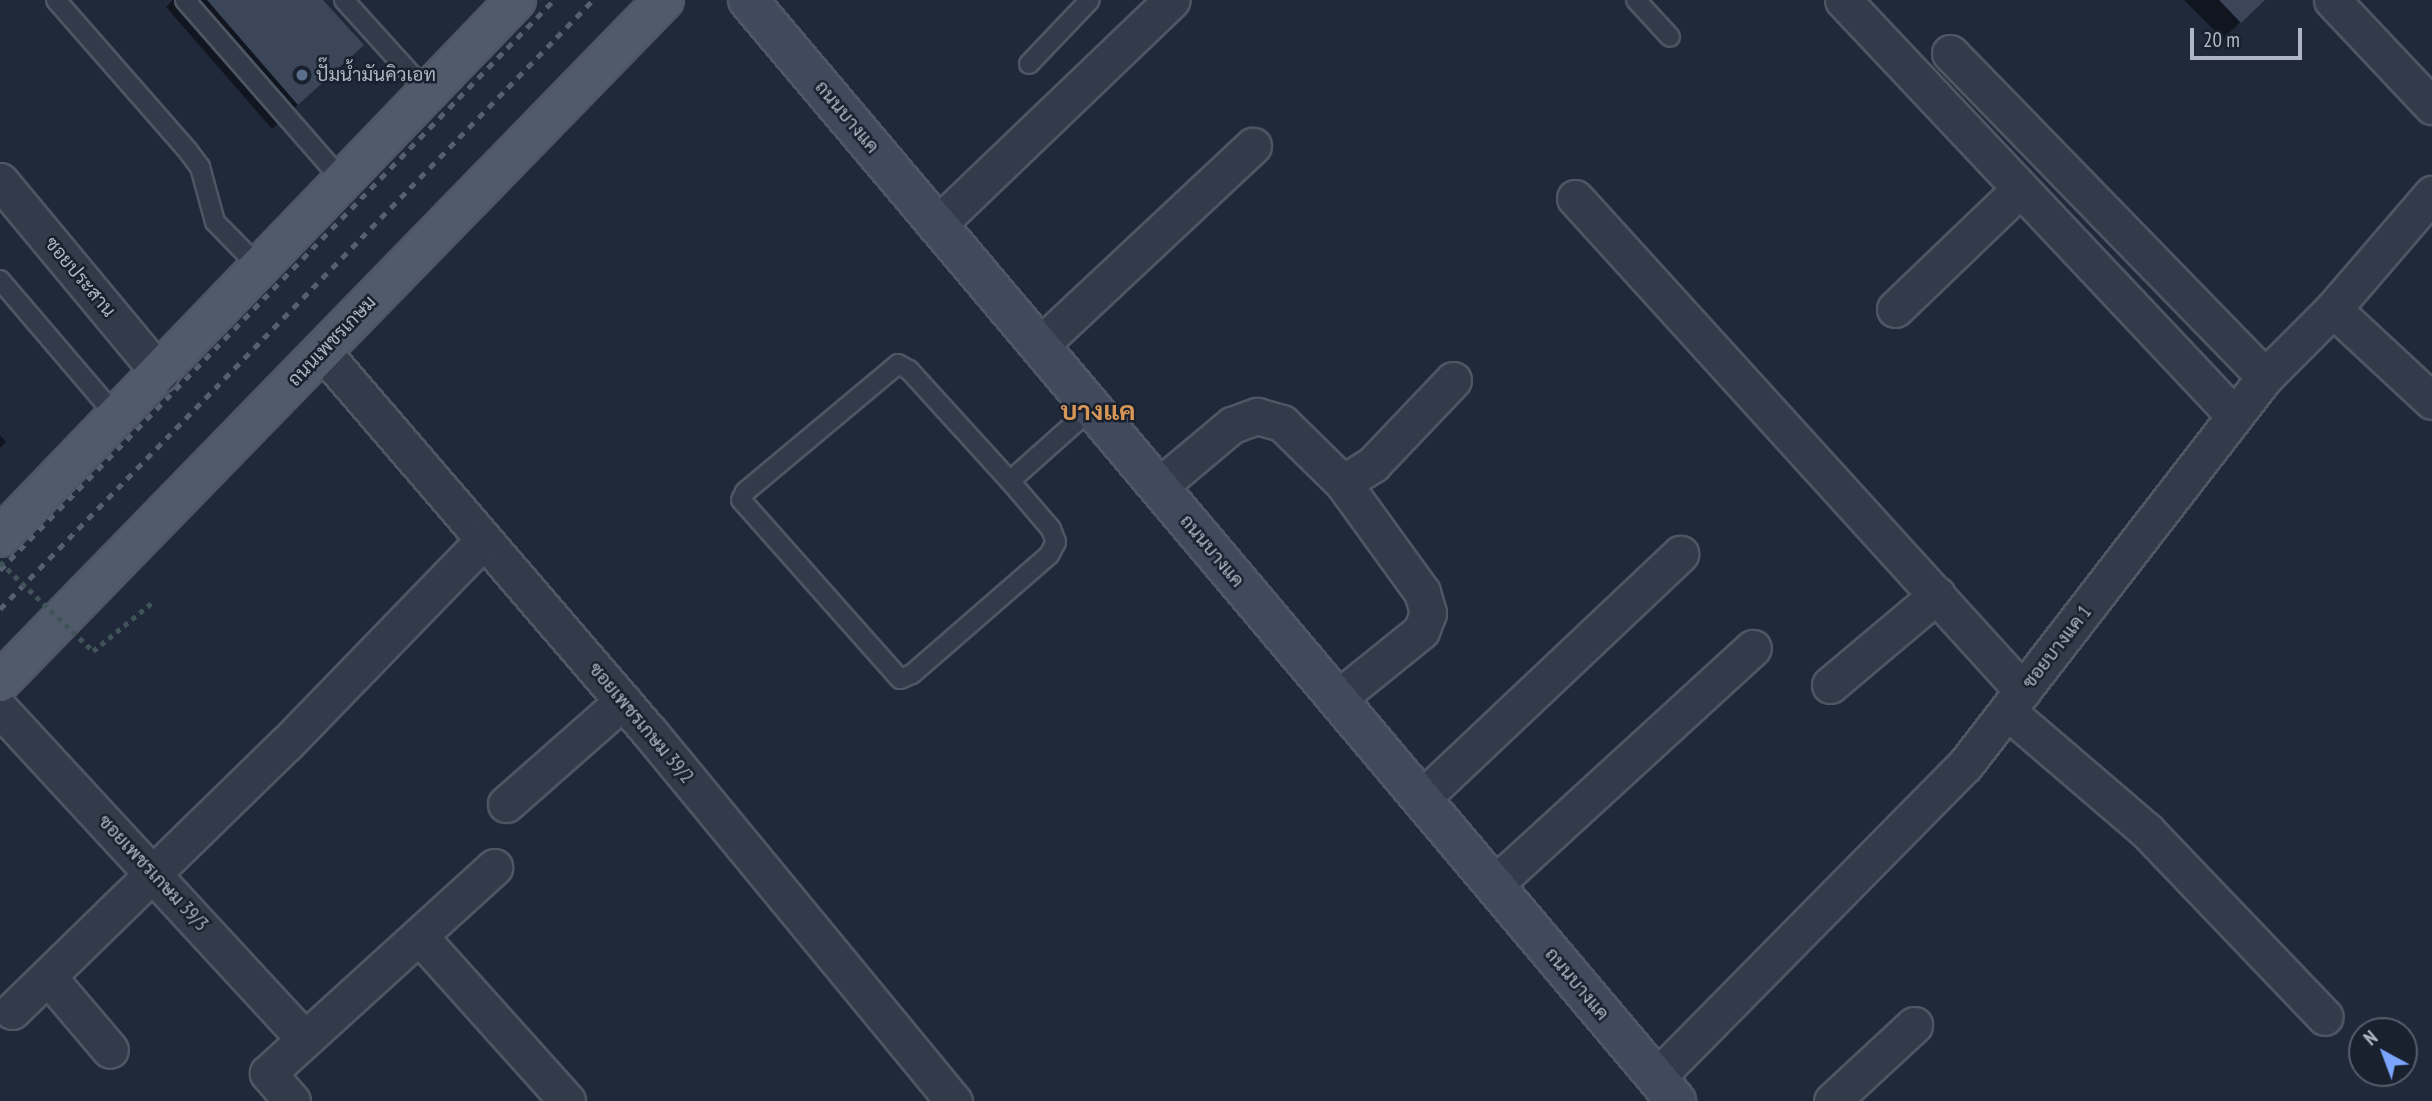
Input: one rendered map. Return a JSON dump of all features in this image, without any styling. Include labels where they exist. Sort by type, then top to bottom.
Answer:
[{"type":"main road","points":[[0,537],[261,269],[516,0]]},
{"type":"main road","name":"ถนนเพชรเกษม","points":[[0,682],[664,0]]},
{"type":"main road","name":"ถนนบางแค","points":[[748,0],[1666,1089]]},
{"type":"street","points":[[937,225],[1172,0]]},
{"type":"street","points":[[1843,0],[2019,190],[2234,415]]},
{"type":"street","points":[[2332,0],[2432,106]]},
{"type":"street","points":[[1950,53],[2265,377]]},
{"type":"street","points":[[1039,346],[1253,146]]},
{"type":"street","name":"ซอยประสาน","points":[[0,181],[160,374]]},
{"type":"street","points":[[1895,309],[2019,190]]},
{"type":"street","name":"ซอยบางแค 1","points":[[1666,1089],[1965,765],[2265,377],[2333,309],[2432,194]]},
{"type":"street","points":[[1574,198],[1937,596],[2015,701],[2147,831],[2325,1017]]},
{"type":"street","points":[[2333,309],[2432,401]]},
{"type":"street","name":"ซอยเพชรเกษม 39/2","points":[[322,351],[623,701],[954,1101]]},
{"type":"street","points":[[1343,483],[1373,464],[1453,380]]},
{"type":"street","points":[[1158,487],[1232,425],[1257,416],[1282,423],[1343,483],[1422,592],[1429,613],[1421,631],[1337,699]]},
{"type":"street","points":[[12,1011],[49,978],[484,541]]},
{"type":"street","points":[[1421,799],[1680,554]]},
{"type":"street","points":[[1830,685],[1937,596]]},
{"type":"street","points":[[1494,886],[1753,648]]},
{"type":"street","points":[[506,804],[623,701]]},
{"type":"street","name":"ซอยเพชรเกษม 39/3","points":[[0,709],[154,873],[304,1039]]},
{"type":"street","points":[[292,1101],[268,1073],[494,867]]},
{"type":"street","points":[[420,937],[567,1101]]},
{"type":"street","points":[[49,978],[110,1050]]},
{"type":"street","points":[[1832,1101],[1914,1025]]},
{"type":"lane","points":[[56,0],[188,151],[200,167],[215,222],[261,269]]},
{"type":"lane","points":[[185,0],[344,182]]},
{"type":"lane","points":[[344,0],[427,92]]},
{"type":"lane","points":[[1029,64],[1090,0]]},
{"type":"lane","points":[[1636,0],[1670,37]]},
{"type":"lane","points":[[0,280],[117,417]]},
{"type":"lane","points":[[898,364],[909,370],[1010,481],[1051,529],[1056,542],[912,674],[900,679],[741,500],[745,492],[898,364]]},
{"type":"lane","points":[[1010,481],[1092,408]]},
{"type":"path","points":[[0,562],[93,651],[155,601]]},
{"type":"building","name":"ปั๊มน้ำมันคิวเอท","points":[[207,0],[323,0],[364,45],[298,105]]},
{"type":"building","points":[[2219,0],[2265,0],[2241,23]]},
{"type":"railway","points":[[0,570],[554,0]]},
{"type":"railway","points":[[0,609],[593,0]]},
{"type":"place","name":"ปั๊มน้ำมันคิวเอท","points":[[302,75]]},
{"type":"district","name":"บางแค","points":[[1098,411]]}]
